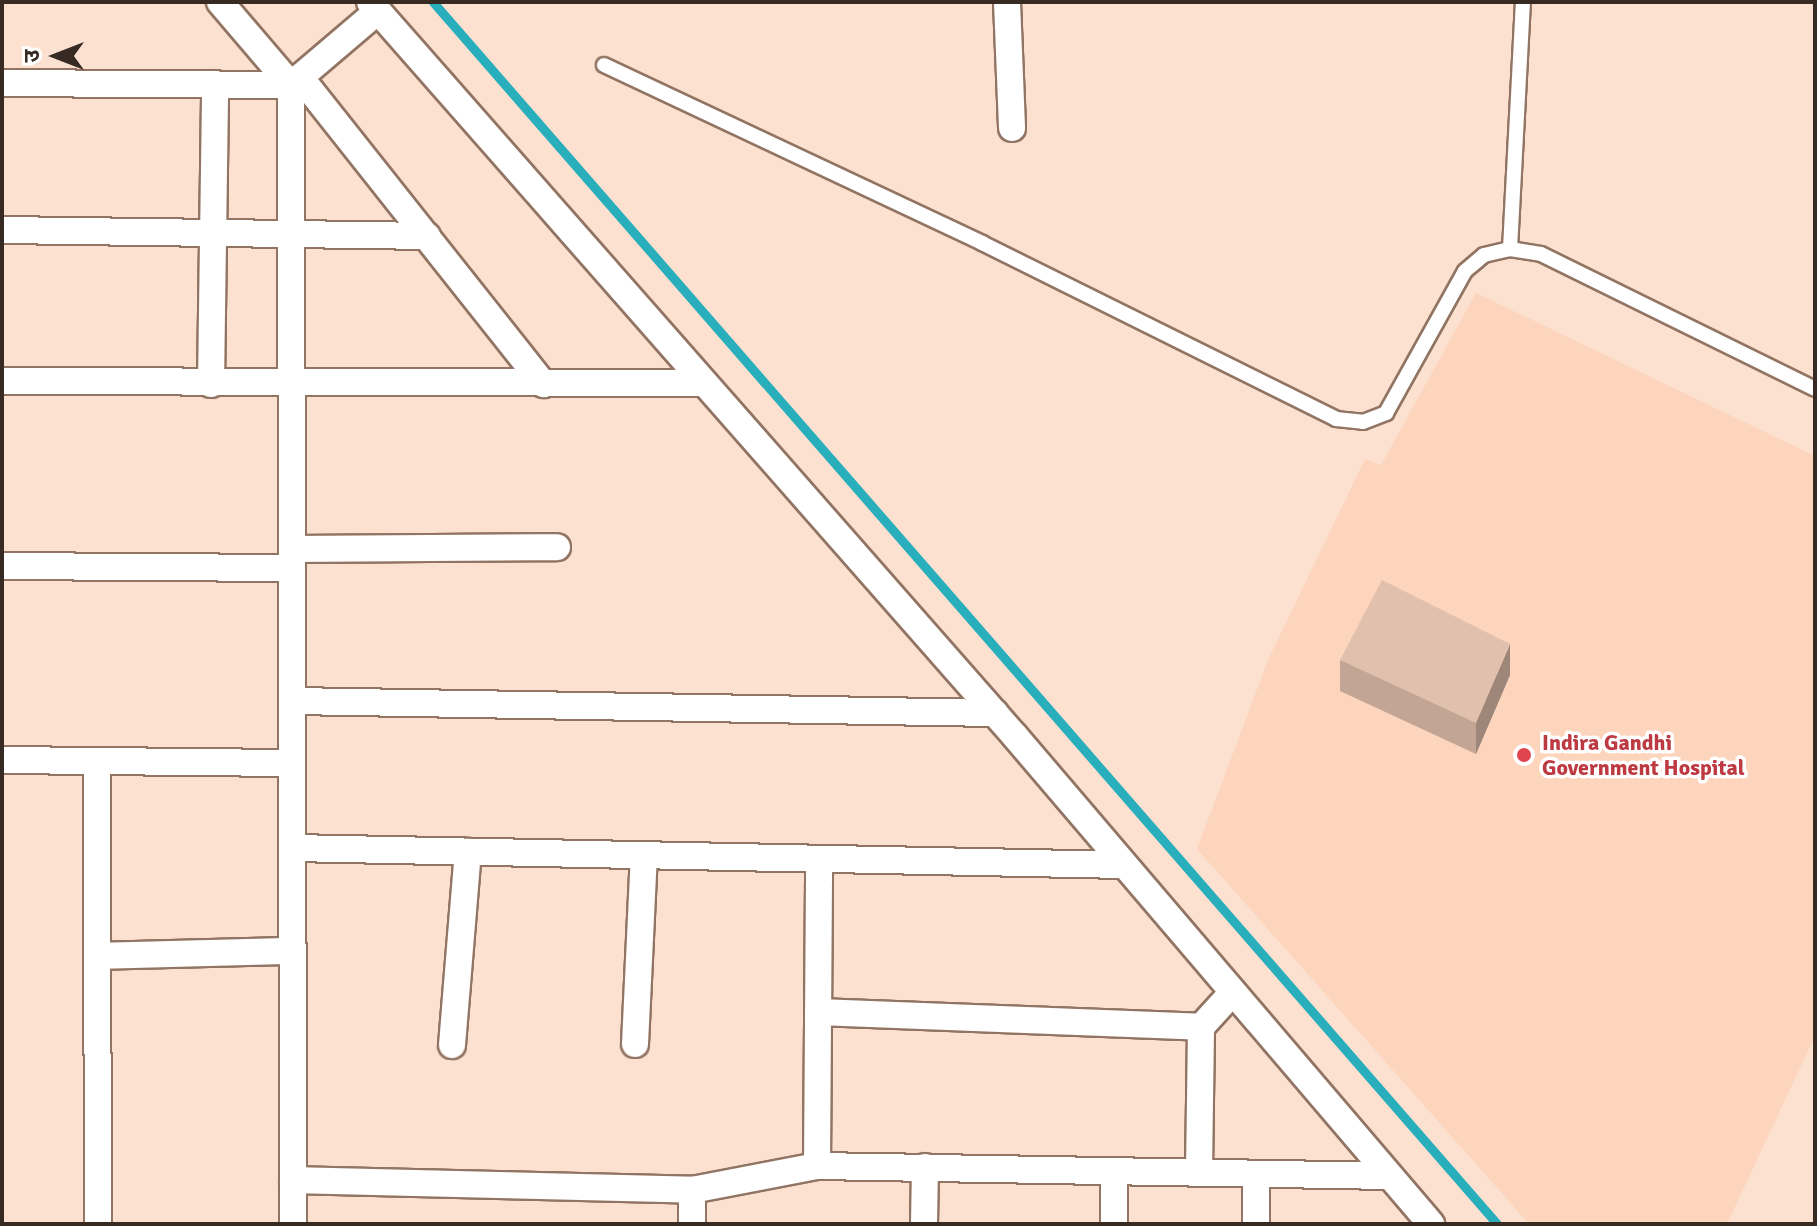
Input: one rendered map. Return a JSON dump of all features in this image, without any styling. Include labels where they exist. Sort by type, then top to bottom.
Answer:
[{"type":"street","points":[[220,2],[295,81],[427,236],[543,384]]},
{"type":"street","points":[[1007,2],[1012,128]]},
{"type":"street","points":[[2,83],[215,84],[295,81],[374,7],[995,713],[1431,1224]]},
{"type":"street","points":[[293,1224],[291,234],[295,81]]},
{"type":"street","points":[[211,384],[215,84]]},
{"type":"street","points":[[2,230],[427,236]]},
{"type":"street","points":[[2,381],[291,385],[703,383]]},
{"type":"street","points":[[2,566],[557,547]]},
{"type":"street","points":[[292,701],[995,713]]},
{"type":"street","points":[[2,760],[292,763]]},
{"type":"street","points":[[97,761],[98,1224]]},
{"type":"street","points":[[292,848],[1124,865]]},
{"type":"street","points":[[452,1045],[468,852]]},
{"type":"street","points":[[635,1044],[644,856]]},
{"type":"street","points":[[817,1166],[819,859]]},
{"type":"street","points":[[98,956],[292,951]]},
{"type":"street","points":[[1199,1172],[1201,1027],[1233,992]]},
{"type":"street","points":[[818,1012],[1201,1027]]},
{"type":"street","points":[[293,1180],[692,1190],[817,1166],[1389,1176]]},
{"type":"street","points":[[924,1224],[925,1167]]},
{"type":"street","points":[[1114,1171],[1114,1224]]},
{"type":"street","points":[[1256,1174],[1256,1224]]},
{"type":"street","points":[[692,1190],[692,1224]]},
{"type":"lane","points":[[1510,249],[1523,2]]},
{"type":"lane","points":[[604,65],[982,243],[1336,419],[1363,422],[1386,413],[1465,271],[1484,255],[1510,249],[1541,254],[1815,389]]},
{"type":"shaded area","name":"Indira Gandhi Government Hospital","points":[[1476,293],[1815,456],[1815,1036],[1727,1224],[1529,1224],[1197,849],[1268,660],[1365,459],[1381,465]]},
{"type":"building","points":[[1382,580],[1510,644],[1476,723],[1340,660]]},
{"type":"waterway","points":[[433,2],[1497,1224]]},
{"type":"place","name":"Indira Gandhi Government Hospital","points":[[1524,755]]}]
